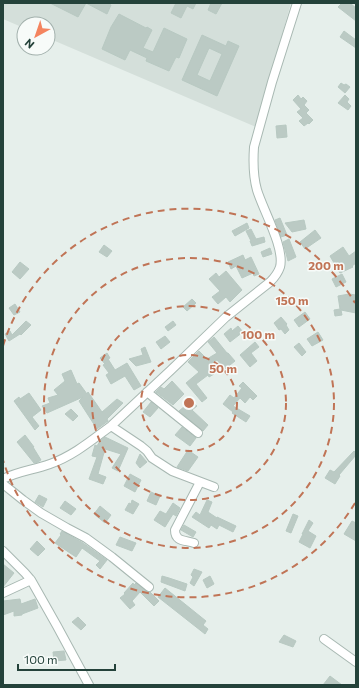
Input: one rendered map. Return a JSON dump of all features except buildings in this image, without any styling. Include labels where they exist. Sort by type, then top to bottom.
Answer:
[{"type":"street","points":[[3,479],[13,474],[51,464],[66,457],[111,426],[226,317],[270,282],[275,276],[280,266],[279,248],[256,189],[253,172],[253,157],[254,147],[272,82],[297,3]]},
{"type":"street","points":[[147,392],[198,433]]},
{"type":"street","points":[[111,426],[141,446],[152,458],[172,471],[214,487]]},
{"type":"street","points":[[194,543],[178,539],[174,533],[200,482]]},
{"type":"street","points":[[3,484],[41,513],[86,538],[149,587]]},
{"type":"street","points":[[3,552],[31,580],[58,626],[89,685]]},
{"type":"street","points":[[3,593],[31,580]]},
{"type":"street","points":[[324,639],[356,662]]},
{"type":"shaded area","points":[[3,3],[291,3],[256,127],[56,41],[56,16],[16,16],[16,25],[3,19]]}]
